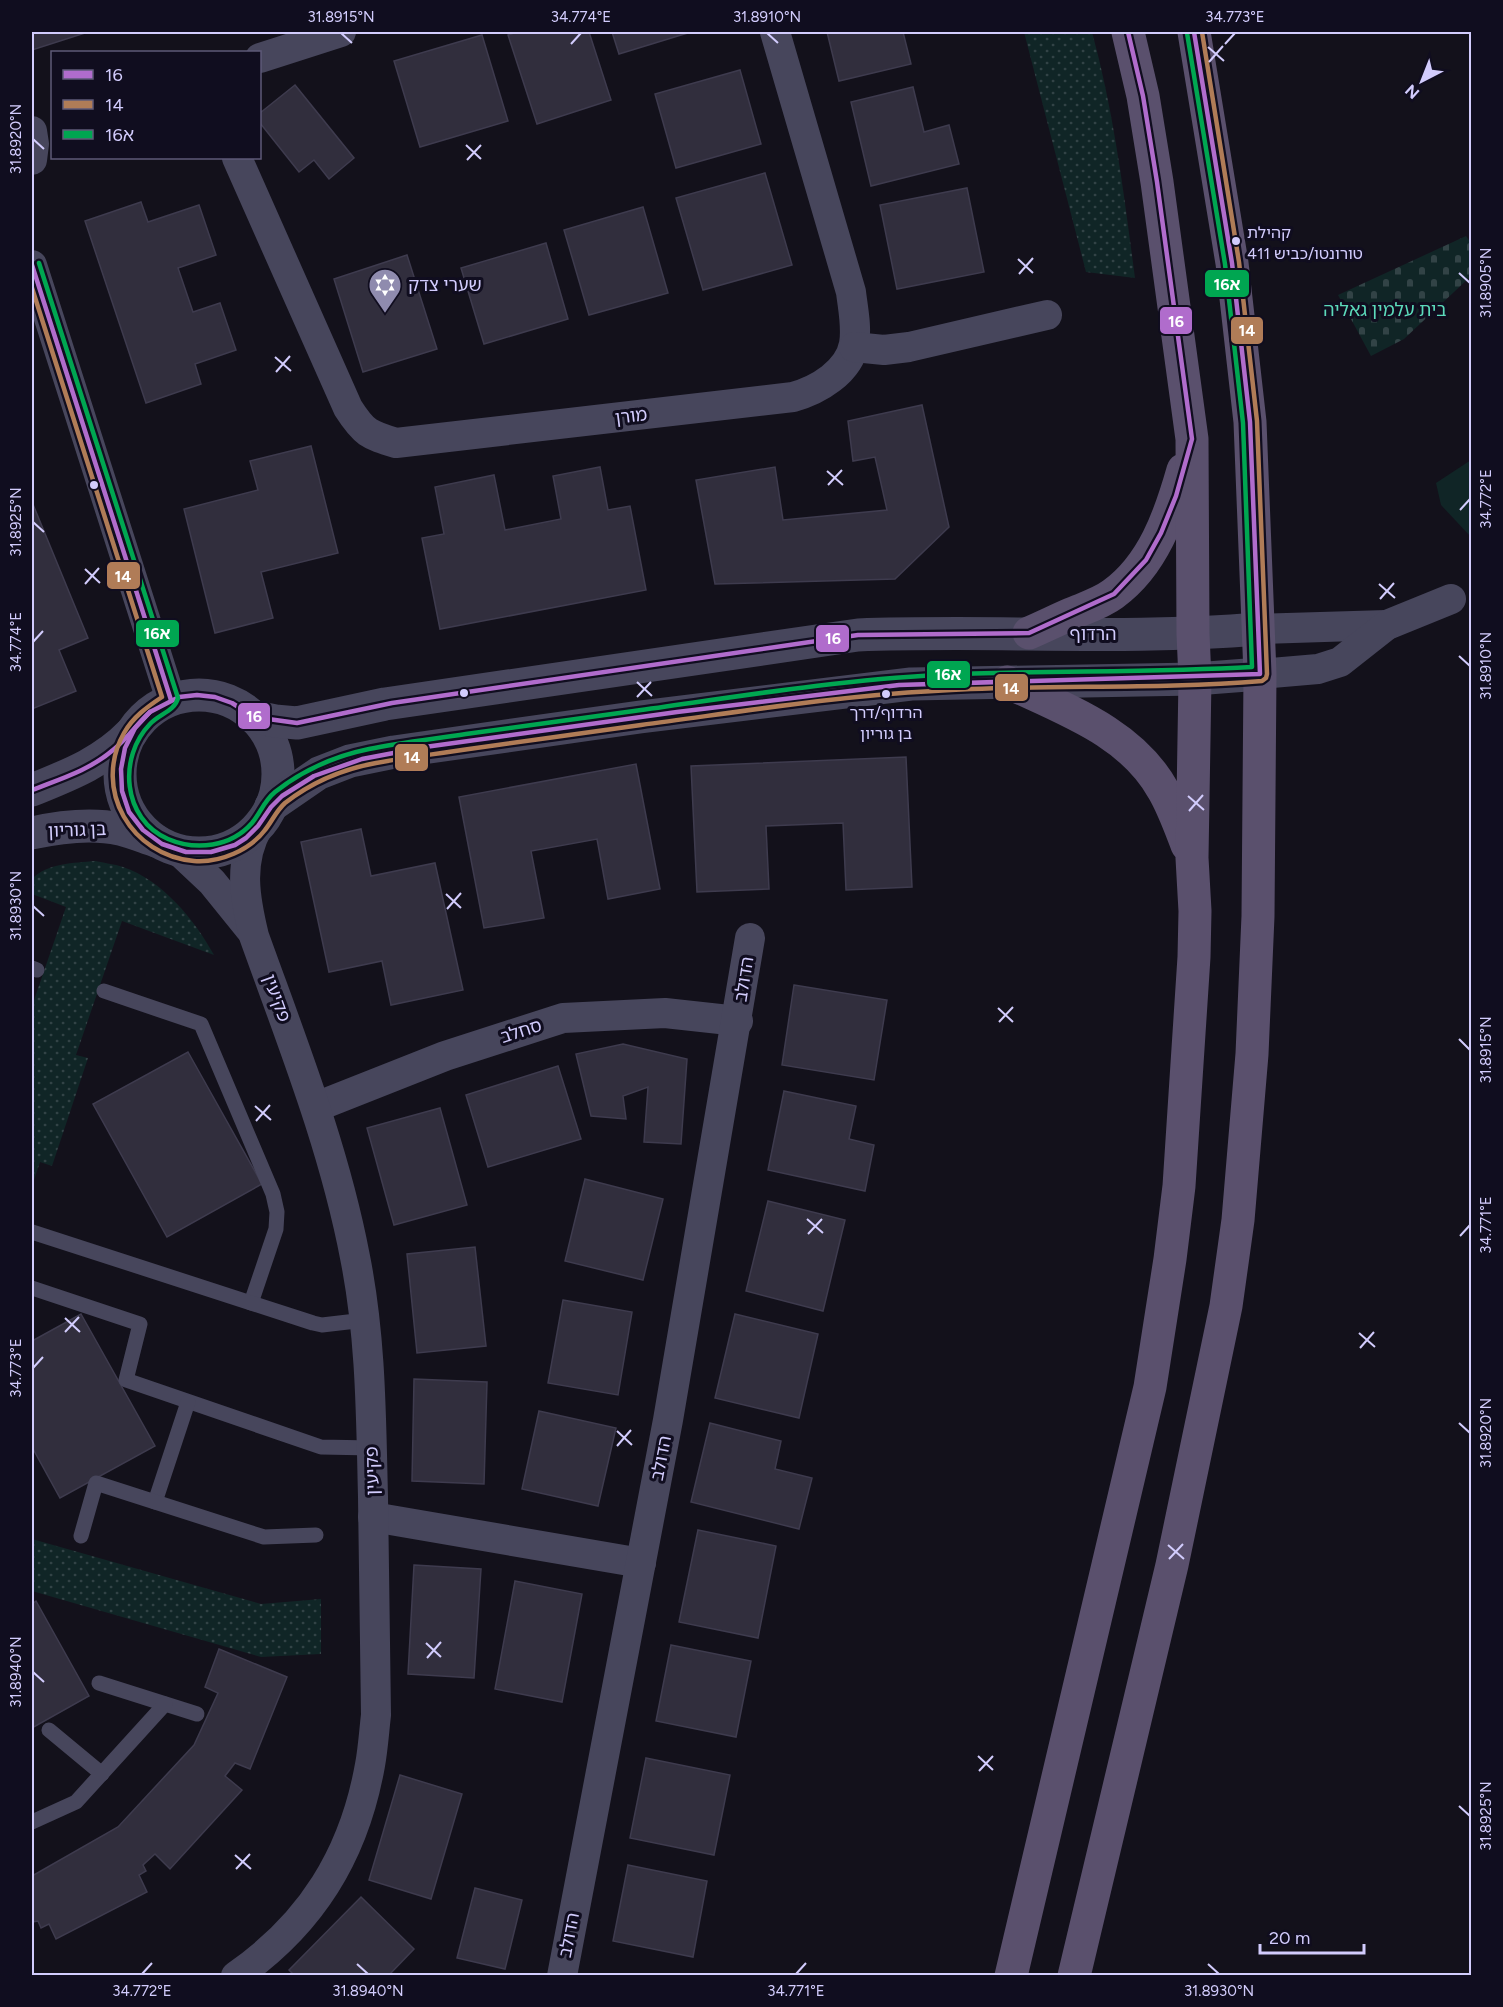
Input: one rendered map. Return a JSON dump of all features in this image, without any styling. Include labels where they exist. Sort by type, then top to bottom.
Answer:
[{"type":"main road","points":[[1011,1976],[1130,1477],[1155,1354],[1179,1186],[1194,957],[1195,911],[1192,858],[1195,679],[1192,440],[1143,96],[1128,32]]},
{"type":"main road","points":[[1074,1976],[1172,1564],[1226,1306],[1237,1231],[1252,1054],[1258,916],[1260,675],[1250,422],[1232,263],[1194,32]]},
{"type":"main road","points":[[1029,633],[1102,601],[1114,594],[1130,579],[1146,560],[1161,533],[1176,496],[1192,440]]},
{"type":"main road","points":[[1007,682],[1106,731],[1131,750],[1147,766],[1164,790],[1192,858]]},
{"type":"street","points":[[261,58],[341,32]]},
{"type":"street","points":[[775,32],[851,292],[855,327],[854,346],[884,350],[909,347],[1047,315]]},
{"type":"street","points":[[32,160],[34,144],[32,131],[51,124]]},
{"type":"street","name":"מורן","points":[[237,159],[348,408],[362,429],[376,437],[396,443],[793,397],[813,392],[829,381],[847,361],[854,346]]},
{"type":"street","points":[[32,265],[171,700]]},
{"type":"street","points":[[132,731],[122,754],[121,790],[137,824],[167,846],[203,853],[238,843],[264,817],[319,773],[351,761],[394,752],[833,692],[911,684],[1195,679],[1318,669],[1340,662],[1387,625],[1451,599]]},
{"type":"street","points":[[1258,629],[1387,625]]},
{"type":"street","name":"הרדוף","points":[[251,716],[297,723],[385,704],[858,635],[1193,634],[1258,629]]},
{"type":"street","points":[[32,790],[98,761],[149,713],[171,700],[207,695],[241,708],[251,716],[267,736],[276,758],[278,782],[264,817]]},
{"type":"street","name":"פקיעין","points":[[236,1976],[268,1967],[293,1928],[320,1893],[342,1854],[362,1800],[370,1765],[376,1715],[370,1370],[365,1320],[344,1204],[316,1107],[254,936],[245,874],[249,843],[264,817]]},
{"type":"street","name":"בן גוריון","points":[[32,833],[50,829],[96,827],[119,829],[167,846]]},
{"type":"street","name":"פקיעין","points":[[167,846],[228,899],[254,936]]},
{"type":"street","name":"הדולב","points":[[562,1976],[668,1420],[738,1021],[750,938]]},
{"type":"street","name":"סחלב","points":[[316,1107],[446,1056],[563,1018],[665,1013],[738,1021]]},
{"type":"street","points":[[373,1517],[640,1563]]},
{"type":"lane","points":[[104,991],[201,1024],[273,1194],[277,1212],[276,1229],[251,1303]]},
{"type":"lane","points":[[32,1232],[322,1325],[365,1320]]},
{"type":"lane","points":[[32,1288],[140,1324],[126,1380],[321,1447],[372,1448]]},
{"type":"lane","points":[[155,1502],[188,1402]]},
{"type":"lane","points":[[81,1536],[96,1483],[264,1537],[316,1535]]},
{"type":"lane","points":[[99,1683],[197,1714]]},
{"type":"lane","points":[[32,1822],[76,1802],[165,1704]]},
{"type":"lane","points":[[49,1730],[102,1773]]},
{"type":"green space","points":[[1024,32],[1092,32],[1112,123],[1135,278],[1086,272]]},
{"type":"green space","name":"בית עלמין גאליה","points":[[1466,236],[1471,243],[1471,276],[1404,339],[1371,356],[1338,295]]},
{"type":"green space","points":[[1471,460],[1471,537],[1441,505],[1436,483]]},
{"type":"green space","points":[[95,861],[120,866],[137,873],[164,891],[187,915],[214,955],[122,921],[76,1055],[88,1058],[52,1166],[40,1162],[32,1186],[32,1006],[66,907],[32,894],[32,879],[53,867]]},
{"type":"green space","points":[[32,1539],[261,1604],[321,1599],[321,1654],[261,1657],[32,1591]]},
{"type":"building","points":[[32,32],[88,32],[32,50]]},
{"type":"building","points":[[517,32],[589,32],[611,100],[537,124],[508,35]]},
{"type":"building","points":[[612,32],[691,32],[619,54]]},
{"type":"building","points":[[827,32],[903,32],[911,64],[839,81]]},
{"type":"building","points":[[482,35],[508,121],[420,147],[394,61]]},
{"type":"building","points":[[740,70],[761,144],[676,168],[655,94]]},
{"type":"building","points":[[295,85],[354,158],[329,179],[314,160],[299,172],[261,124],[261,112]]},
{"type":"building","points":[[913,87],[924,132],[949,125],[959,164],[871,186],[851,102]]},
{"type":"building","points":[[765,173],[792,265],[703,290],[676,198]]},
{"type":"building","points":[[967,188],[984,272],[897,289],[880,205]]},
{"type":"building","points":[[141,202],[148,222],[199,205],[216,255],[178,268],[193,312],[220,303],[236,350],[195,364],[201,384],[146,403],[85,221]]},
{"type":"building","points":[[643,207],[668,293],[589,315],[564,230]]},
{"type":"building","points":[[546,243],[568,319],[484,344],[461,268]]},
{"type":"building","name":"שערי צדק","points":[[407,255],[437,349],[363,372],[334,279]]},
{"type":"building","points":[[922,405],[949,527],[895,579],[715,584],[696,480],[775,467],[783,520],[887,510],[875,457],[853,461],[848,421]]},
{"type":"building","points":[[311,446],[338,553],[261,572],[273,618],[215,633],[184,509],[258,490],[250,461]]},
{"type":"building","points":[[600,467],[608,510],[630,506],[646,590],[440,629],[422,538],[444,534],[435,487],[494,475],[505,530],[561,519],[553,476]]},
{"type":"building","points":[[32,502],[88,638],[59,650],[76,691],[32,709]]},
{"type":"building","points":[[906,757],[912,887],[846,890],[843,823],[766,826],[769,889],[697,892],[691,766]]},
{"type":"building","points":[[636,764],[660,889],[608,899],[597,839],[531,851],[544,918],[484,928],[459,797]]},
{"type":"building","points":[[361,829],[371,876],[435,863],[463,990],[391,1005],[382,961],[329,972],[301,842]]},
{"type":"building","points":[[794,985],[887,1000],[874,1080],[782,1065]]},
{"type":"building","points":[[623,1044],[687,1059],[681,1144],[644,1142],[648,1087],[623,1096],[626,1119],[591,1116],[576,1054]]},
{"type":"building","points":[[188,1052],[262,1184],[167,1237],[93,1104]]},
{"type":"building","points":[[558,1066],[581,1139],[488,1167],[466,1095]]},
{"type":"building","points":[[784,1091],[856,1106],[849,1139],[874,1145],[865,1191],[768,1170]]},
{"type":"building","points":[[440,1108],[467,1205],[394,1225],[367,1128]]},
{"type":"building","points":[[585,1179],[663,1199],[643,1280],[565,1261]]},
{"type":"building","points":[[768,1201],[845,1220],[823,1311],[746,1291]]},
{"type":"building","points":[[475,1247],[486,1346],[417,1353],[407,1254]]},
{"type":"building","points":[[563,1300],[632,1312],[618,1395],[548,1383]]},
{"type":"building","points":[[81,1314],[155,1446],[60,1498],[32,1447],[32,1341]]},
{"type":"building","points":[[735,1314],[818,1334],[799,1418],[715,1398]]},
{"type":"building","points":[[414,1379],[487,1382],[484,1484],[412,1481]]},
{"type":"building","points":[[539,1411],[616,1428],[598,1506],[522,1489]]},
{"type":"building","points":[[710,1423],[781,1441],[775,1469],[812,1478],[799,1529],[691,1502]]},
{"type":"building","points":[[698,1530],[776,1546],[758,1638],[679,1622]]},
{"type":"building","points":[[414,1565],[481,1569],[474,1678],[408,1674]]},
{"type":"building","points":[[515,1581],[582,1594],[562,1702],[495,1689]]},
{"type":"building","points":[[36,1601],[89,1696],[32,1728],[32,1604]]},
{"type":"building","points":[[671,1645],[751,1661],[736,1737],[656,1721]]},
{"type":"building","points":[[219,1649],[287,1677],[250,1769],[235,1763],[225,1776],[242,1790],[170,1869],[155,1854],[143,1865],[146,1871],[139,1875],[147,1892],[56,1939],[49,1924],[41,1928],[38,1921],[32,1922],[32,1876],[118,1827],[194,1745],[218,1693],[205,1687]]},
{"type":"building","points":[[646,1758],[730,1775],[714,1855],[630,1838]]},
{"type":"building","points":[[400,1775],[462,1794],[431,1899],[369,1880]]},
{"type":"building","points":[[628,1865],[707,1881],[693,1957],[613,1941]]},
{"type":"building","points":[[475,1888],[522,1900],[505,1969],[457,1958]]},
{"type":"building","points":[[361,1897],[414,1949],[388,1976],[295,1976],[289,1970]]},
{"type":"transit line","name":"16","points":[[1128,32],[1143,96],[1157,182],[1192,439],[1176,496],[1161,533],[1146,560],[1114,594],[1029,633],[858,635],[392,703],[297,723],[251,715],[232,703],[215,697],[197,695],[179,697],[150,712],[135,728],[125,748],[121,769],[122,791],[129,812],[143,830],[162,844],[186,852],[211,852],[235,845],[258,826],[282,796],[314,776],[362,759],[425,747],[677,712],[899,685],[1260,674],[1250,422],[1232,263],[1194,32]]},
{"type":"transit line","name":"14","points":[[32,288],[162,697],[136,717],[124,733],[115,755],[113,776],[116,797],[124,816],[136,833],[152,847],[172,856],[204,861],[234,854],[259,837],[282,806],[295,795],[328,777],[352,769],[399,759],[751,710],[897,693],[1262,681],[1267,674],[1257,421],[1239,262],[1202,32]]},
{"type":"transit line","name":"16א","points":[[39,263],[178,698],[174,706],[150,724],[133,753],[130,786],[134,803],[141,817],[153,830],[179,843],[201,846],[224,842],[244,831],[271,795],[297,777],[344,756],[393,744],[748,695],[901,677],[978,673],[1252,667],[1243,423],[1225,264],[1187,33]]},
{"type":"transit line","name":"16","points":[[32,265],[171,700]]},
{"type":"transit line","name":"16","points":[[32,790],[95,763],[123,741],[150,712]]},
{"type":"place","name":"קהילת טורונטו/כביש 411","points":[[1236,241]]},
{"type":"place","name":"שערי צדק","points":[[385,314]]},
{"type":"place","name":"הרדוף/דרך בן גוריון","points":[[886,694]]}]
